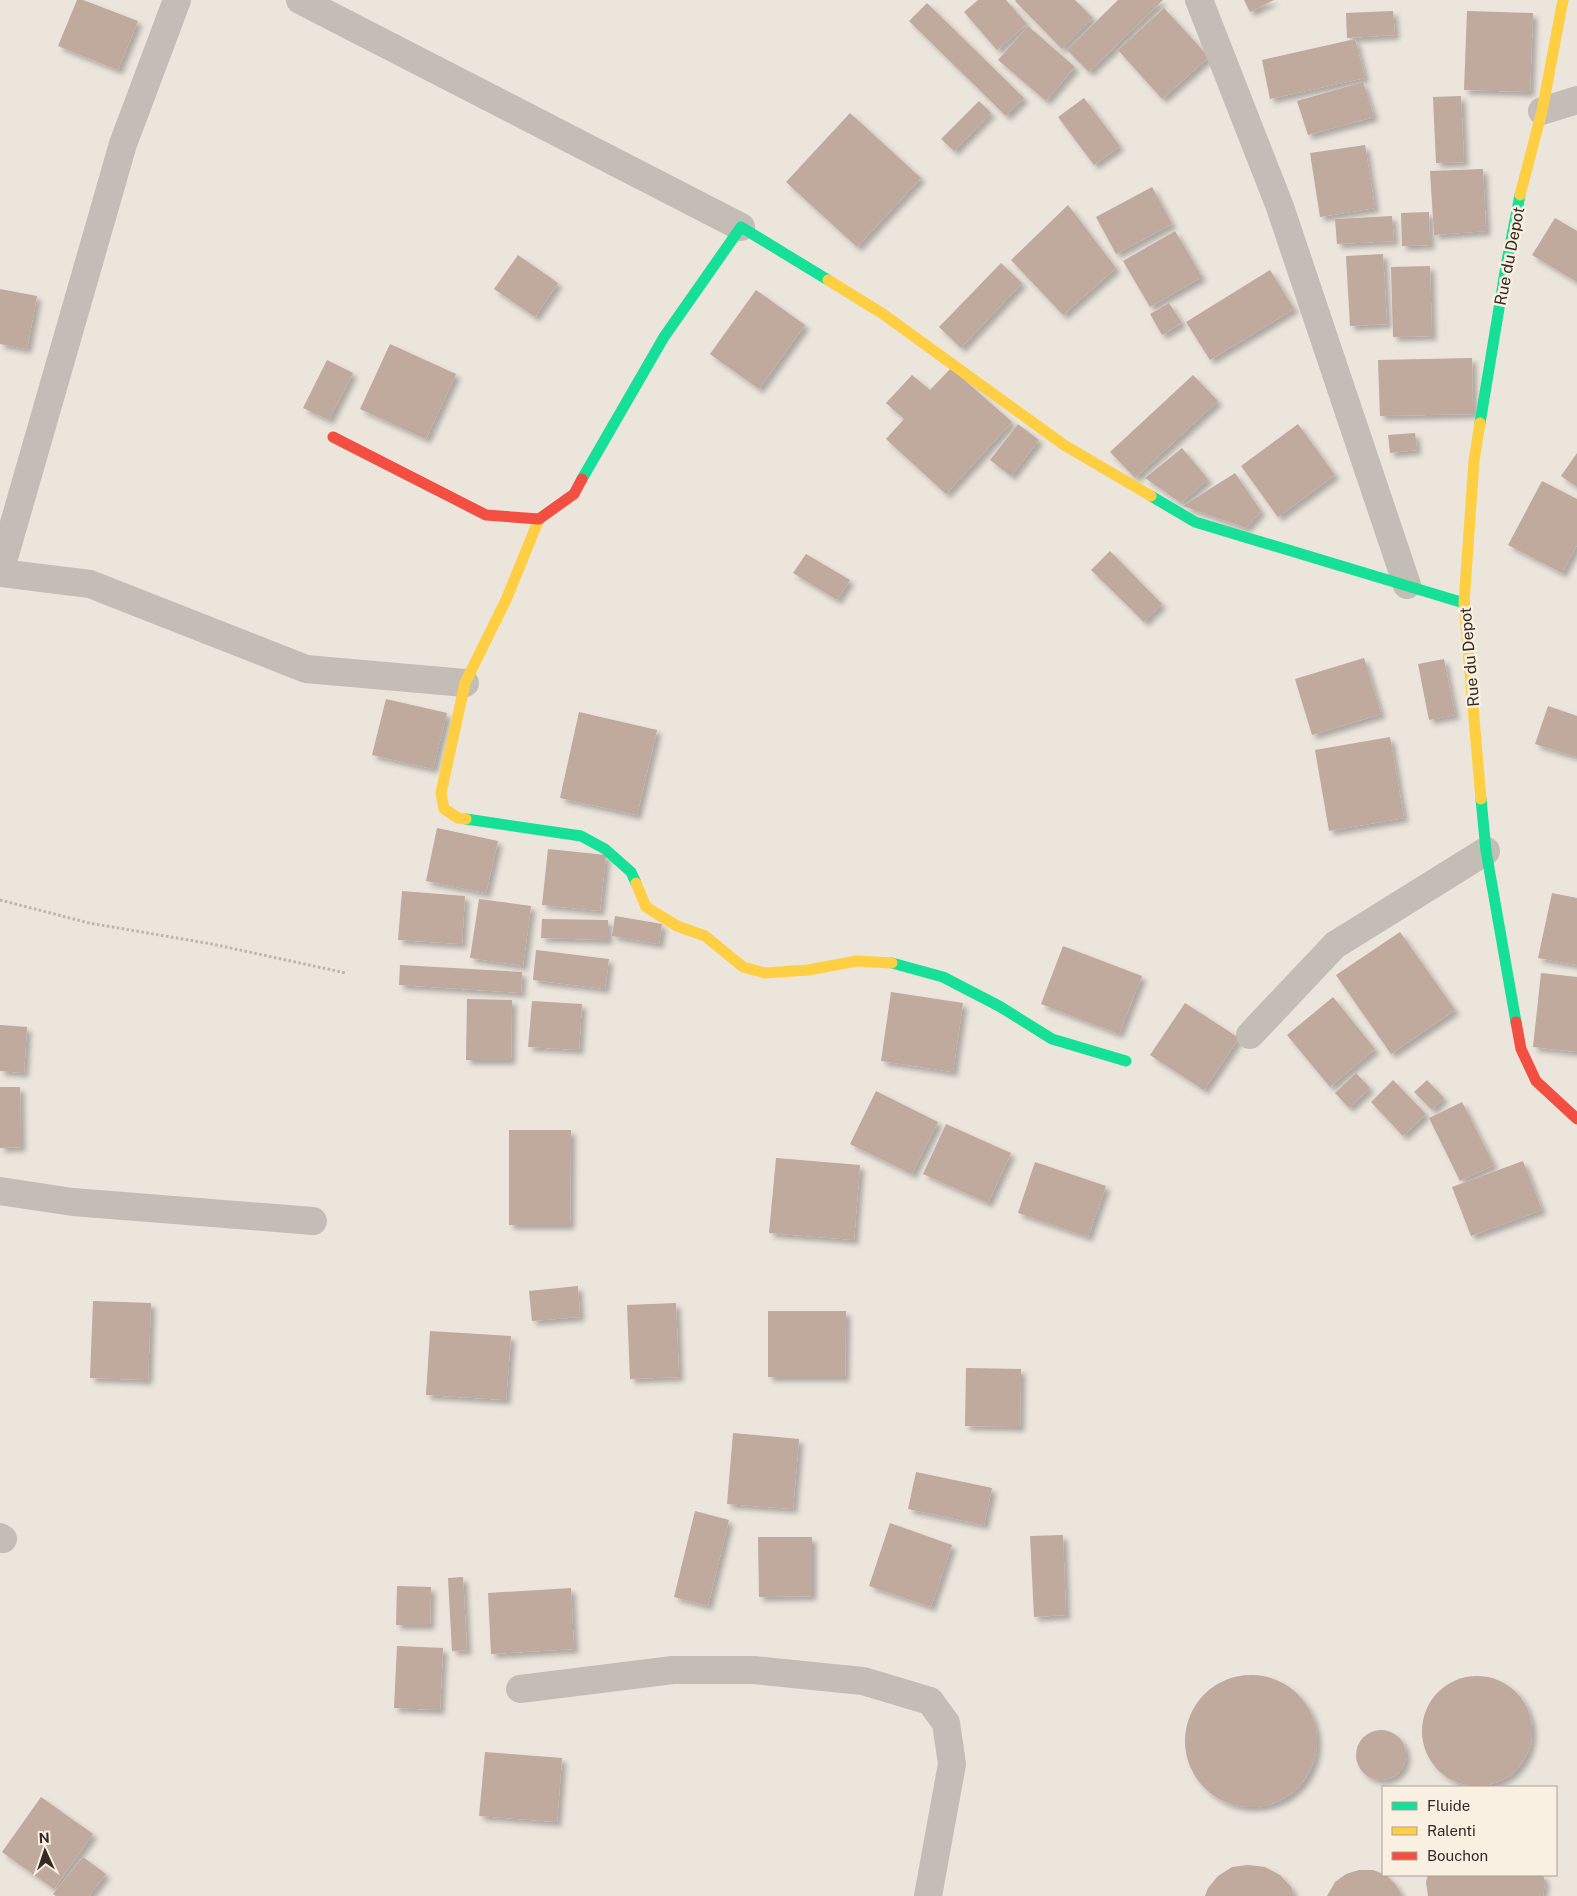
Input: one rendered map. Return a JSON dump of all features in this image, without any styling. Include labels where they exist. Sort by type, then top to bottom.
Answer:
[{"type":"street","points":[[177,0],[124,144],[0,572],[90,584],[306,669],[465,683]]},
{"type":"street","points":[[300,0],[741,228],[884,314],[1064,445],[1194,522],[1464,603]]},
{"type":"street","points":[[1199,0],[1280,207],[1407,585]]},
{"type":"street","name":"Rue du Depot","points":[[1563,0],[1542,111],[1524,176],[1474,461],[1464,603],[1486,851],[1521,1049],[1536,1081],[1577,1119]]},
{"type":"street","points":[[1542,111],[1577,100]]},
{"type":"street","points":[[741,228],[664,337],[574,494],[539,519],[506,600],[465,683],[441,793],[444,809],[458,818],[527,830],[581,836],[605,849],[630,872],[646,908],[676,926],[705,936],[743,967],[765,972],[808,970],[857,961],[893,963],[943,977],[999,1006],[1052,1039],[1126,1061]]},
{"type":"street","points":[[333,437],[486,515],[539,519]]},
{"type":"street","points":[[1250,1035],[1335,945],[1486,851]]},
{"type":"street","points":[[0,1191],[73,1202],[313,1221]]},
{"type":"street","points":[[520,1689],[673,1670],[754,1670],[863,1681],[930,1701],[946,1723],[952,1764],[928,1896]]},
{"type":"path","points":[[0,900],[89,922],[212,944],[346,973]]},
{"type":"building","points":[[77,0],[83,0],[138,21],[118,70],[58,46]]},
{"type":"building","points":[[978,0],[1006,0],[1027,24],[997,50],[964,12]]},
{"type":"building","points":[[1016,0],[1075,0],[1093,18],[1062,49]]},
{"type":"building","points":[[1118,0],[1163,0],[1089,72],[1067,50]]},
{"type":"building","points":[[1244,0],[1274,0],[1250,12]]},
{"type":"building","points":[[927,3],[1024,98],[1006,116],[909,21]]},
{"type":"building","points":[[1164,8],[1209,57],[1162,99],[1118,50]]},
{"type":"building","points":[[1393,11],[1395,35],[1347,38],[1346,13]]},
{"type":"building","points":[[1467,11],[1533,13],[1530,92],[1464,90]]},
{"type":"building","points":[[1028,26],[1075,67],[1046,101],[998,60]]},
{"type":"building","points":[[1355,39],[1365,78],[1270,99],[1262,60]]},
{"type":"building","points":[[1363,82],[1374,117],[1308,135],[1297,101]]},
{"type":"building","points":[[1461,96],[1464,162],[1436,163],[1433,97]]},
{"type":"building","points":[[1084,98],[1120,146],[1094,165],[1058,117]]},
{"type":"building","points":[[979,101],[991,113],[954,151],[941,139]]},
{"type":"building","points":[[850,113],[921,178],[857,247],[786,182]]},
{"type":"building","points":[[1365,145],[1375,208],[1320,217],[1310,153]]},
{"type":"building","points":[[1483,169],[1486,231],[1434,235],[1430,171]]},
{"type":"building","points":[[1152,187],[1172,224],[1116,254],[1096,217]]},
{"type":"building","points":[[1068,205],[1116,268],[1063,315],[1011,260]]},
{"type":"building","points":[[1429,212],[1430,245],[1402,246],[1401,213]]},
{"type":"building","points":[[1392,216],[1394,241],[1337,244],[1335,219]]},
{"type":"building","points":[[1555,218],[1577,231],[1577,282],[1532,255]]},
{"type":"building","points":[[1175,231],[1202,277],[1150,307],[1123,261]]},
{"type":"building","points":[[1383,254],[1387,324],[1350,326],[1346,256]]},
{"type":"building","points":[[518,255],[558,283],[535,317],[494,289]]},
{"type":"building","points":[[1001,263],[1022,283],[961,348],[939,327]]},
{"type":"building","points":[[1430,266],[1432,336],[1393,337],[1391,267]]},
{"type":"building","points":[[1270,270],[1294,309],[1210,360],[1186,322]]},
{"type":"building","points":[[0,289],[37,296],[27,349],[0,344]]},
{"type":"building","points":[[756,290],[805,325],[759,389],[710,354]]},
{"type":"building","points":[[1169,303],[1182,323],[1162,335],[1150,314]]},
{"type":"building","points":[[390,344],[456,374],[426,439],[360,409]]},
{"type":"building","points":[[1472,358],[1473,414],[1380,416],[1378,360]]},
{"type":"building","points":[[327,360],[353,373],[329,420],[303,408]]},
{"type":"building","points":[[951,368],[1012,422],[946,494],[886,439],[904,419],[886,403],[912,375],[930,390]]},
{"type":"building","points":[[1193,375],[1218,401],[1135,478],[1110,452]]},
{"type":"building","points":[[1018,424],[1039,440],[1011,476],[990,460]]},
{"type":"building","points":[[1298,424],[1335,475],[1278,517],[1241,466]]},
{"type":"building","points":[[1415,433],[1417,450],[1390,453],[1388,435]]},
{"type":"building","points":[[1182,448],[1208,479],[1181,503],[1145,478]]},
{"type":"building","points":[[1577,453],[1577,487],[1561,476]]},
{"type":"building","points":[[1235,473],[1261,511],[1246,528],[1183,506]]},
{"type":"building","points":[[1542,481],[1577,499],[1577,545],[1562,573],[1508,545]]},
{"type":"building","points":[[1110,551],[1162,604],[1144,622],[1091,570]]},
{"type":"building","points":[[806,554],[850,580],[837,600],[793,573]]},
{"type":"building","points":[[1364,658],[1381,714],[1312,735],[1295,679]]},
{"type":"building","points":[[1444,659],[1455,715],[1429,720],[1418,664]]},
{"type":"building","points":[[386,699],[447,713],[433,769],[372,755]]},
{"type":"building","points":[[1548,706],[1577,716],[1577,757],[1535,744]]},
{"type":"building","points":[[579,712],[657,730],[637,815],[560,798]]},
{"type":"building","points":[[1390,737],[1404,818],[1329,831],[1315,750]]},
{"type":"building","points":[[437,828],[498,841],[486,893],[426,881]]},
{"type":"building","points":[[548,849],[606,855],[600,911],[542,905]]},
{"type":"building","points":[[402,891],[465,896],[462,944],[398,940]]},
{"type":"building","points":[[1552,893],[1577,898],[1577,965],[1538,958]]},
{"type":"building","points":[[479,899],[531,906],[523,966],[470,958]]},
{"type":"building","points":[[615,916],[662,924],[659,944],[612,936]]},
{"type":"building","points":[[542,919],[608,920],[608,940],[541,938]]},
{"type":"building","points":[[1400,932],[1455,1010],[1391,1054],[1336,975]]},
{"type":"building","points":[[1063,946],[1142,976],[1119,1034],[1041,1004]]},
{"type":"building","points":[[536,950],[609,959],[605,989],[533,980]]},
{"type":"building","points":[[400,965],[522,972],[521,993],[399,985]]},
{"type":"building","points":[[1541,973],[1577,977],[1577,1052],[1533,1047]]},
{"type":"building","points":[[891,992],[963,1003],[953,1072],[881,1061]]},
{"type":"building","points":[[1333,997],[1375,1049],[1330,1087],[1287,1035]]},
{"type":"building","points":[[467,999],[512,1000],[511,1060],[466,1060]]},
{"type":"building","points":[[532,1001],[582,1004],[579,1050],[528,1047]]},
{"type":"building","points":[[1185,1003],[1239,1038],[1204,1090],[1150,1055]]},
{"type":"building","points":[[0,1025],[27,1027],[24,1073],[0,1071]]},
{"type":"building","points":[[1356,1073],[1370,1088],[1349,1108],[1335,1093]]},
{"type":"building","points":[[1393,1080],[1426,1114],[1403,1136],[1371,1102]]},
{"type":"building","points":[[1427,1080],[1444,1098],[1432,1110],[1414,1092]]},
{"type":"building","points":[[0,1087],[20,1087],[21,1147],[0,1148]]},
{"type":"building","points":[[876,1091],[938,1122],[912,1174],[850,1144]]},
{"type":"building","points":[[1462,1102],[1494,1165],[1460,1181],[1429,1118]]},
{"type":"building","points":[[946,1124],[1011,1153],[988,1203],[923,1174]]},
{"type":"building","points":[[509,1130],[571,1130],[570,1225],[509,1225]]},
{"type":"building","points":[[776,1158],[860,1165],[854,1240],[769,1233]]},
{"type":"building","points":[[1523,1161],[1542,1210],[1471,1236],[1452,1187]]},
{"type":"building","points":[[1035,1162],[1106,1186],[1088,1237],[1018,1213]]},
{"type":"building","points":[[578,1286],[580,1317],[532,1321],[529,1291]]},
{"type":"building","points":[[93,1301],[151,1303],[148,1380],[90,1378]]},
{"type":"building","points":[[676,1303],[679,1377],[630,1379],[627,1305]]},
{"type":"building","points":[[768,1311],[846,1311],[845,1377],[768,1377]]},
{"type":"building","points":[[430,1331],[511,1336],[506,1400],[426,1395]]},
{"type":"building","points":[[966,1368],[1021,1369],[1020,1427],[965,1426]]},
{"type":"building","points":[[733,1433],[799,1439],[793,1509],[727,1504]]},
{"type":"building","points":[[916,1472],[992,1488],[984,1525],[908,1509]]},
{"type":"building","points":[[695,1511],[729,1520],[708,1606],[674,1597]]},
{"type":"building","points":[[890,1523],[952,1545],[931,1607],[869,1586]]},
{"type":"building","points":[[1063,1535],[1066,1615],[1034,1617],[1030,1536]]},
{"type":"building","points":[[758,1537],[812,1537],[812,1596],[759,1597]]},
{"type":"building","points":[[463,1577],[467,1650],[452,1651],[448,1578]]},
{"type":"building","points":[[397,1586],[431,1587],[430,1625],[396,1625]]},
{"type":"building","points":[[571,1588],[574,1649],[491,1654],[488,1593]]},
{"type":"building","points":[[397,1646],[443,1648],[440,1710],[394,1708]]},
{"type":"building","points":[[1251,1675],[1264,1676],[1276,1680],[1298,1694],[1312,1716],[1316,1728],[1316,1754],[1312,1766],[1298,1788],[1276,1802],[1264,1806],[1251,1807],[1238,1806],[1226,1802],[1204,1788],[1190,1766],[1186,1754],[1185,1741],[1186,1728],[1190,1716],[1204,1694],[1226,1680],[1238,1676]]},
{"type":"building","points":[[1477,1676],[1498,1680],[1516,1692],[1528,1710],[1532,1731],[1528,1752],[1516,1770],[1498,1782],[1477,1786],[1456,1782],[1438,1770],[1426,1752],[1422,1731],[1426,1710],[1438,1692],[1456,1680]]},
{"type":"building","points":[[1381,1730],[1390,1732],[1401,1741],[1406,1755],[1404,1764],[1395,1775],[1381,1780],[1372,1778],[1361,1769],[1356,1755],[1358,1746],[1367,1735]]},
{"type":"building","points":[[485,1752],[562,1758],[557,1822],[479,1816]]},
{"type":"building","points":[[41,1797],[93,1834],[54,1889],[2,1852]]},
{"type":"building","points":[[83,1857],[106,1874],[89,1896],[56,1896],[53,1894]]},
{"type":"building","points":[[1248,1865],[1265,1867],[1280,1875],[1291,1887],[1294,1896],[1205,1896],[1208,1888],[1218,1876],[1232,1867]]},
{"type":"building","points":[[1359,1870],[1373,1870],[1382,1873],[1382,1876],[1387,1876],[1396,1885],[1402,1896],[1327,1896],[1335,1882],[1346,1874]]},
{"type":"building","points":[[1428,1876],[1543,1876],[1545,1881],[1543,1896],[1428,1896],[1426,1882]]},
{"type":"traffic: fast","points":[[1480,423],[1506,266],[1520,195]]},
{"type":"traffic: fast","points":[[582,479],[664,337],[741,227],[828,280]]},
{"type":"traffic: fast","points":[[1151,496],[1195,522],[1464,603]]},
{"type":"traffic: fast","points":[[1481,799],[1486,851],[1516,1022]]},
{"type":"traffic: fast","points":[[466,819],[581,836],[605,849],[631,872],[636,883]]},
{"type":"traffic: fast","points":[[892,963],[943,977],[999,1006],[1052,1039],[1126,1061]]},
{"type":"traffic: slow","points":[[1520,195],[1542,111],[1563,0]]},
{"type":"traffic: slow","points":[[828,280],[883,314],[1064,445],[1151,496]]},
{"type":"traffic: slow","points":[[1480,423],[1474,461],[1464,603],[1481,799]]},
{"type":"traffic: slow","points":[[466,819],[458,818],[444,809],[441,793],[465,683],[506,600],[539,519]]},
{"type":"traffic: slow","points":[[636,883],[646,907],[677,926],[705,936],[743,967],[765,973],[808,970],[857,961],[892,963]]},
{"type":"traffic: jam","points":[[333,437],[486,515],[539,519],[574,494],[582,479]]},
{"type":"traffic: jam","points":[[1516,1022],[1521,1049],[1536,1081],[1577,1119]]}]
